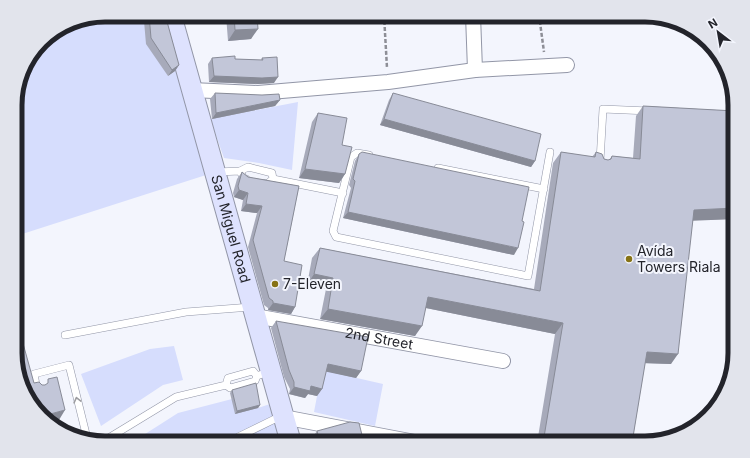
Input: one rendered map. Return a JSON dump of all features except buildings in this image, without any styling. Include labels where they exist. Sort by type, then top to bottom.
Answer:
[{"type":"street","name":"San Miguel Road","points":[[173,22],[254,311],[264,374],[283,416],[289,436]]},
{"type":"street","points":[[473,22],[475,70]]},
{"type":"street","points":[[192,90],[258,92],[388,82],[475,70],[567,65]]},
{"type":"street","name":"2nd Street","points":[[254,311],[503,361]]},
{"type":"street","points":[[283,416],[384,436]]},
{"type":"lane","points":[[600,166],[599,159],[603,109],[657,112]]},
{"type":"lane","points":[[376,156],[357,153],[351,157],[333,231],[336,237],[528,276],[550,152]]},
{"type":"lane","points":[[429,166],[544,188]]},
{"type":"lane","points":[[215,172],[240,171],[248,167],[265,170],[272,173],[273,179]]},
{"type":"lane","points":[[240,171],[244,179],[267,184],[273,179]]},
{"type":"lane","points":[[273,179],[343,193]]},
{"type":"lane","points":[[65,335],[186,312],[254,311]]},
{"type":"lane","points":[[38,390],[34,374],[68,365],[86,434]]},
{"type":"lane","points":[[226,385],[228,378],[232,376],[253,371],[264,374]]},
{"type":"lane","points":[[112,436],[176,397],[226,385],[230,388],[255,381],[264,374]]},
{"type":"lane","points":[[240,436],[283,416]]},
{"type":"path","points":[[384,22],[388,82]]},
{"type":"path","points":[[540,22],[545,66]]},
{"type":"shaded area","points":[[105,22],[156,22],[168,76],[181,67],[206,175],[22,234],[23,94],[26,78],[39,54],[63,33],[83,25]]},
{"type":"shaded area","points":[[298,102],[292,170],[224,158],[210,119]]},
{"type":"shaded area","points":[[174,346],[183,380],[163,385],[101,426],[81,374],[150,349]]},
{"type":"shaded area","points":[[322,370],[383,384],[375,426],[314,412]]},
{"type":"shaded area","points":[[232,399],[258,408],[270,404],[279,436],[142,436],[178,413]]},
{"type":"place","name":"Avída Towers Riala","points":[[629,259]]},
{"type":"place","name":"7-Eleven","points":[[275,284]]}]
